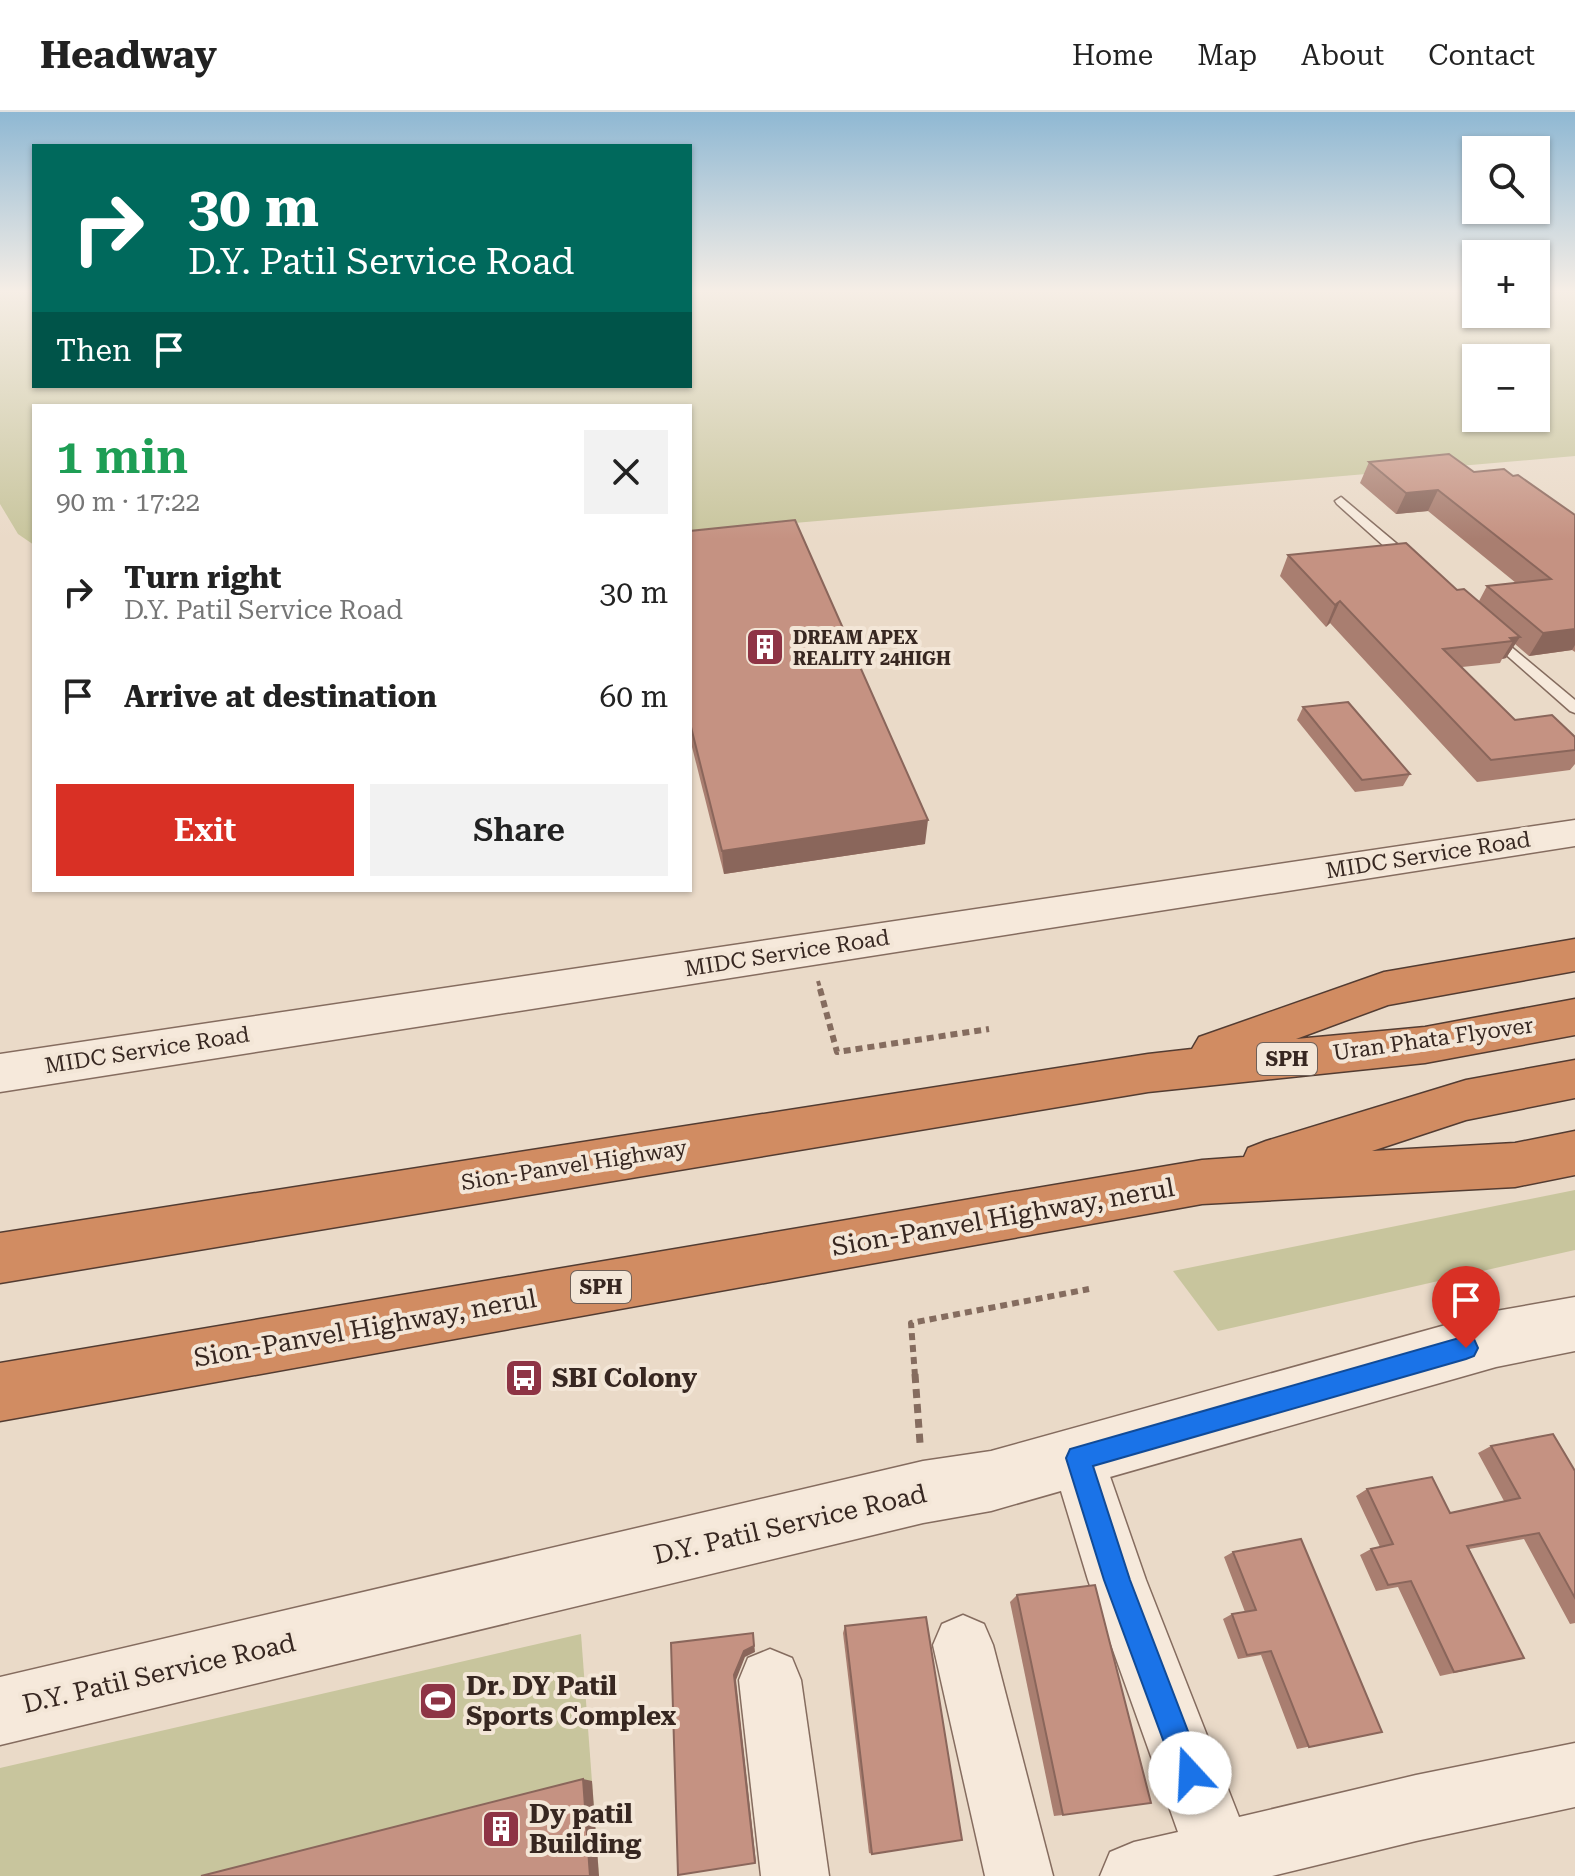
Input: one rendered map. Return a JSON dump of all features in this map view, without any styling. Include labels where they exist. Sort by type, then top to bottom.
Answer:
[{"type":"highway","points":[[1148,1073],[1384,989],[1575,955]]},
{"type":"highway","name":"Uran Phata Flyover","points":[[1148,1073],[1425,1045],[1575,1017]]},
{"type":"highway","name":"Sion-Panvel Highway","points":[[0,1258],[1148,1073]]},
{"type":"highway","name":"SPH","points":[[1202,1182],[1466,1100],[1575,1079]]},
{"type":"highway","points":[[1202,1182],[1515,1165],[1575,1153]]},
{"type":"highway","name":"Sion-Panvel Highway, nerul","points":[[0,1392],[1202,1182]]},
{"type":"street","name":"MIDC Service Road","points":[[0,1073],[1575,833]]},
{"type":"street","name":"D.Y. Patil Service Road","points":[[0,1711],[923,1492],[991,1481],[1496,1339],[1575,1324]]},
{"type":"street","points":[[1078,1458],[1117,1580],[1224,1866]]},
{"type":"street","points":[[963,1645],[1019,1876]]},
{"type":"street","points":[[770,1680],[795,1876]]},
{"type":"street","points":[[1134,1876],[1224,1866],[1416,1808],[1575,1775]]},
{"type":"lane","points":[[1341,501],[1423,573]]},
{"type":"lane","points":[[1481,625],[1575,708]]},
{"type":"path","points":[[810,950],[837,1052],[989,1029]]},
{"type":"path","points":[[923,1492],[911,1323],[1089,1289]]},
{"type":"shaded area","points":[[0,374],[32,374],[32,388],[692,388],[692,374],[1462,374],[1462,432],[1550,432],[1550,374],[1575,374],[1575,456],[692,532],[692,404],[32,404],[32,544],[18,534],[0,504]]},
{"type":"shaded area","points":[[1575,1190],[1575,1250],[1218,1331],[1173,1271]]},
{"type":"shaded area","name":"Dr. DY Patil Sports Complex","points":[[581,1634],[599,1876],[0,1876],[0,1768]]},
{"type":"building","points":[[1449,454],[1474,472],[1504,469],[1513,476],[1518,475],[1575,515],[1575,629],[1543,633],[1487,586],[1551,579],[1438,490],[1406,493],[1369,462]]},
{"type":"building","name":"DREAM APEX REALITY 24HIGH","points":[[795,520],[928,820],[722,851],[692,731],[692,531]]},
{"type":"building","points":[[1406,543],[1457,590],[1464,589],[1520,637],[1510,638],[1513,641],[1443,649],[1515,720],[1552,715],[1575,737],[1575,750],[1491,760],[1340,601],[1335,605],[1288,555]]},
{"type":"building","points":[[1348,702],[1410,774],[1362,780],[1303,707]]},
{"type":"building","points":[[1553,1434],[1575,1471],[1575,1598],[1539,1533],[1467,1546],[1524,1658],[1454,1672],[1411,1581],[1388,1585],[1371,1549],[1393,1544],[1367,1489],[1432,1477],[1450,1513],[1520,1498],[1491,1446]]},
{"type":"building","points":[[1301,1539],[1382,1732],[1309,1747],[1271,1651],[1247,1655],[1232,1614],[1256,1610],[1233,1552]]},
{"type":"building","points":[[1095,1585],[1151,1803],[1063,1815],[1017,1595]]},
{"type":"building","points":[[926,1617],[962,1840],[872,1854],[845,1626]]},
{"type":"building","points":[[753,1633],[754,1646],[744,1651],[734,1675],[755,1863],[678,1875],[671,1643]]},
{"type":"building","name":"Dy patil Building","points":[[583,1779],[590,1876],[201,1876]]},
{"type":"place","name":"DREAM APEX REALITY 24HIGH","points":[[765,647]]},
{"type":"place","name":"SBI Colony","points":[[524,1378]]},
{"type":"place","name":"Dr. DY Patil Sports Complex","points":[[438,1701]]},
{"type":"place","name":"Dy patil Building","points":[[501,1829]]},
{"type":"route","points":[[1190,1773],[1117,1580],[1078,1458],[1466,1348]]}]
